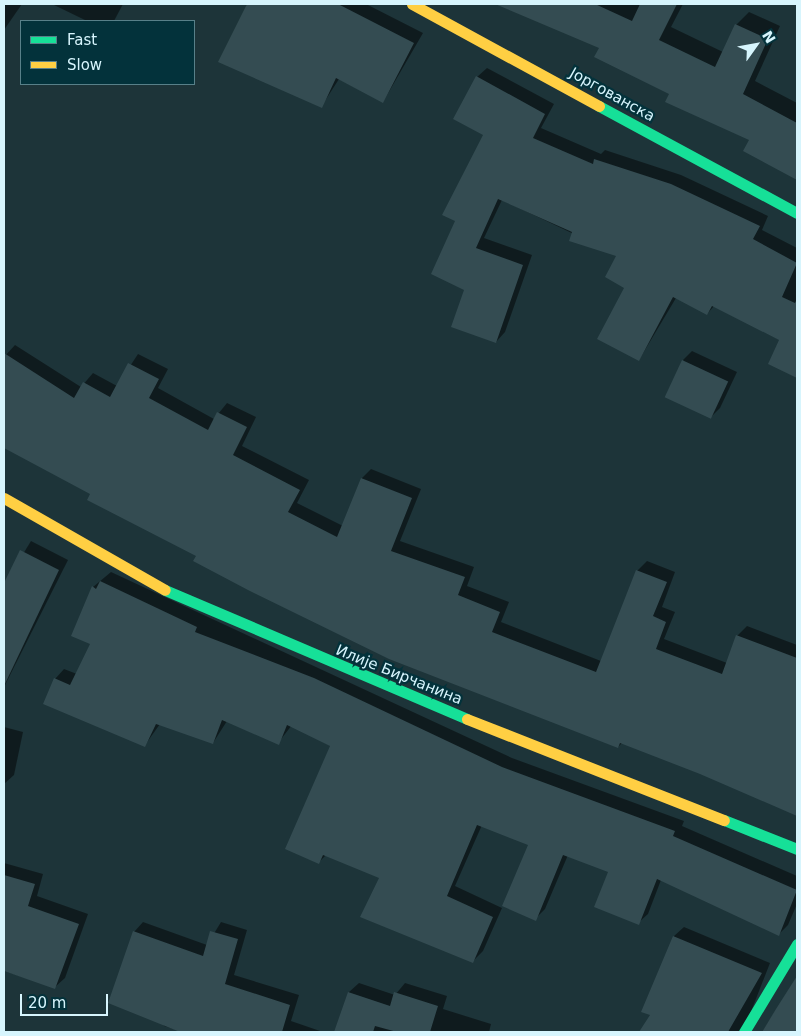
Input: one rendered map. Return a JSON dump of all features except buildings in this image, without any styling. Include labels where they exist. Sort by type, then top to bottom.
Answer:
[{"type":"street","name":"Јоргованска","points":[[412,4],[797,213]]},
{"type":"street","name":"Илије Бирчанина","points":[[4,498],[135,576],[263,634],[370,681],[797,849]]},
{"type":"street","points":[[744,1032],[797,944]]},
{"type":"traffic: fast","points":[[599,106],[797,213]]},
{"type":"traffic: fast","points":[[165,590],[467,719]]},
{"type":"traffic: fast","points":[[724,820],[797,849]]},
{"type":"traffic: fast","points":[[744,1032],[797,944]]},
{"type":"traffic: slow","points":[[412,4],[599,106]]},
{"type":"traffic: slow","points":[[4,498],[165,590]]},
{"type":"traffic: slow","points":[[467,719],[724,820]]}]
